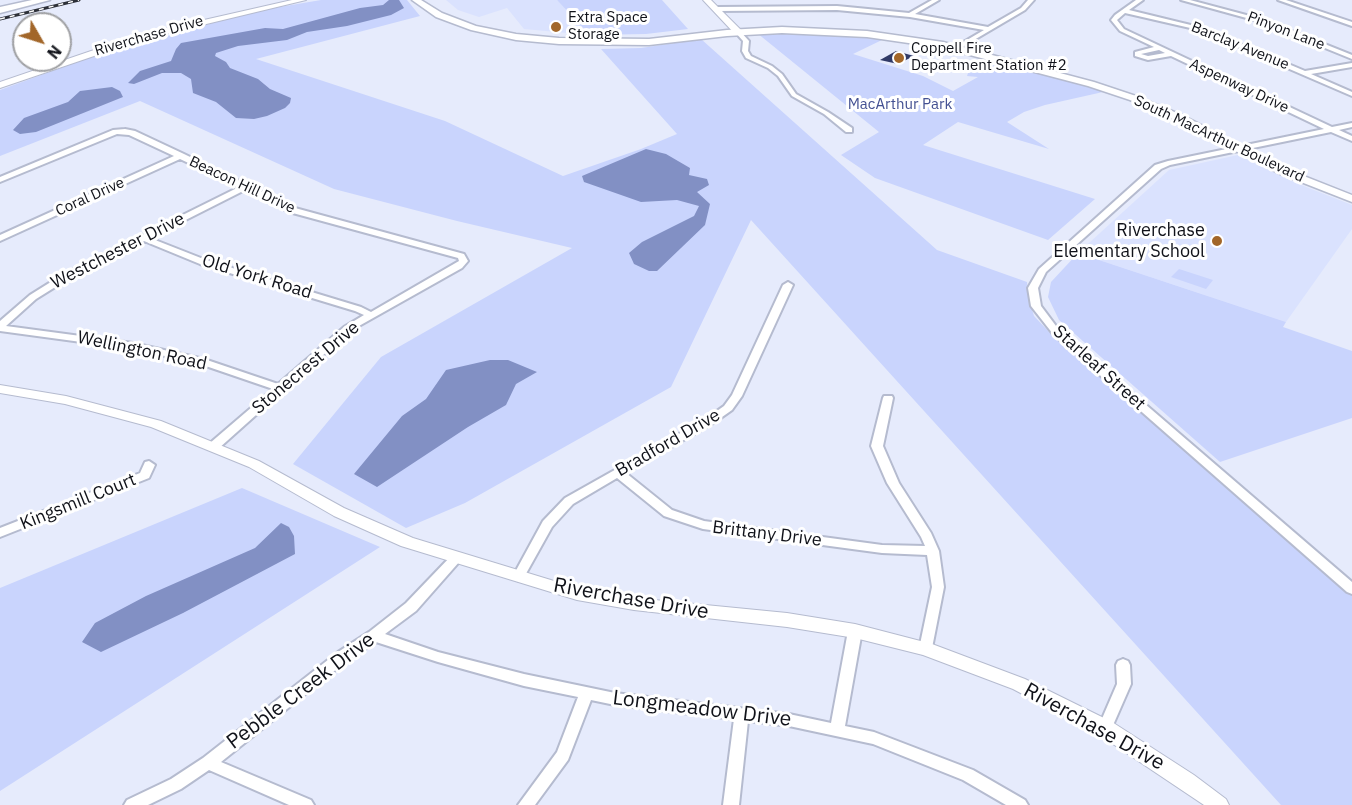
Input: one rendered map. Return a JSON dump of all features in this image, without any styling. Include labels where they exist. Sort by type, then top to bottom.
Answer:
[{"type":"main road","points":[[5,7],[30,0]]},
{"type":"main road","points":[[5,7],[45,0]]},
{"type":"main road","name":"South MacArthur Boulevard","points":[[416,0],[423,7],[455,22],[516,37],[577,43],[649,42],[736,29]]},
{"type":"main road","name":"South MacArthur Boulevard","points":[[433,0],[467,18],[518,31],[583,37],[637,37],[736,29],[783,30],[853,32],[961,46],[1131,90],[1179,109],[1287,162],[1352,190]]},
{"type":"main road","points":[[455,22],[467,18]]},
{"type":"main road","name":"South MacArthur Boulevard","points":[[961,46],[1111,91],[1156,108],[1282,171],[1352,199]]},
{"type":"street","name":"Riverchase Drive","points":[[0,85],[141,37],[302,0]]},
{"type":"street","points":[[707,0],[746,41],[745,51],[748,57],[770,67],[780,75],[794,95],[826,113],[849,130]]},
{"type":"street","points":[[837,8],[845,0]]},
{"type":"street","points":[[910,15],[936,0]]},
{"type":"street","points":[[961,46],[1023,9],[1031,0]]},
{"type":"street","points":[[1124,11],[1140,0]]},
{"type":"street","name":"Pinyon Lane","points":[[1184,0],[1240,13],[1352,57]]},
{"type":"street","points":[[1281,0],[1352,24]]},
{"type":"street","points":[[718,9],[837,8],[910,15],[990,29]]},
{"type":"street","name":"Aspenway Drive","points":[[1124,11],[1114,20],[1118,27],[1126,32],[1352,140]]},
{"type":"street","name":"Barclay Avenue","points":[[1124,11],[1201,29],[1352,94]]},
{"type":"street","points":[[1160,48],[1137,53],[1137,55],[1148,58],[1170,54]]},
{"type":"street","points":[[1305,73],[1352,65]]},
{"type":"street","name":"Starleaf Street","points":[[1352,125],[1168,163],[1150,173],[1042,271],[1033,288],[1036,306],[1056,332],[1352,589]]},
{"type":"street","name":"Beacon Hill Drive","points":[[0,180],[116,132],[125,131],[292,210],[452,253],[461,256],[464,261]]},
{"type":"street","name":"Coral Drive","points":[[0,238],[181,156]]},
{"type":"street","name":"Westchester Drive","points":[[0,327],[47,287],[244,188]]},
{"type":"street","name":"Old York Road","points":[[143,238],[203,262],[358,309],[371,315]]},
{"type":"street","name":"Stonecrest Drive","points":[[214,446],[347,329],[459,266],[464,261]]},
{"type":"street","name":"Bradford Drive","points":[[519,576],[536,540],[556,512],[569,501],[728,408],[737,396],[788,285]]},
{"type":"street","name":"Wellington Road","points":[[0,327],[133,346],[200,362],[280,388]]},
{"type":"street","name":"Riverchase Drive","points":[[0,388],[66,400],[156,424],[254,464],[339,512],[407,542],[577,594],[634,604],[787,620],[855,631],[926,649],[1019,684],[1105,728],[1187,781],[1219,805]]},
{"type":"street","points":[[888,398],[877,446],[893,483],[910,506],[933,551],[938,587],[926,649]]},
{"type":"street","name":"Kingsmill Court","points":[[0,533],[145,475],[149,465]]},
{"type":"street","name":"Brittany Drive","points":[[618,473],[668,513],[703,525],[882,549],[933,551]]},
{"type":"street","name":"Pebble Creek Drive","points":[[132,805],[176,784],[208,763],[343,656],[374,636],[411,607],[456,558]]},
{"type":"street","points":[[837,730],[855,631]]},
{"type":"street","name":"Longmeadow Drive","points":[[374,636],[480,668],[587,693],[658,705],[789,720],[874,738],[968,775],[1020,805]]},
{"type":"street","points":[[1105,728],[1124,684],[1123,665]]},
{"type":"street","points":[[526,805],[563,755],[587,693]]},
{"type":"street","points":[[731,805],[742,714]]},
{"type":"street","points":[[208,763],[306,805]]},
{"type":"shaded area","points":[[389,0],[399,0],[404,8],[391,15],[347,26],[307,32],[287,40],[238,46],[216,53],[215,56],[226,62],[230,68],[258,79],[270,89],[291,98],[285,108],[267,116],[254,119],[236,118],[216,102],[193,93],[191,79],[181,73],[162,73],[134,84],[128,83],[140,71],[171,61],[181,43],[265,28],[283,29],[360,8],[383,5]]},
{"type":"shaded area","points":[[446,0],[557,0],[589,35],[524,29],[507,8],[479,17],[458,10]]},
{"type":"shaded area","points":[[112,87],[120,91],[123,97],[36,132],[20,134],[13,130],[24,118],[68,102],[80,91]]},
{"type":"shaded area","points":[[646,149],[666,154],[690,168],[689,175],[707,179],[709,185],[697,192],[710,204],[705,225],[657,271],[649,271],[634,264],[629,253],[642,242],[694,216],[699,206],[677,200],[641,202],[584,182],[582,176]]},
{"type":"shaded area","name":"Riverchase Elementary School","points":[[1238,155],[1296,183],[1352,205],[1352,229],[1286,322],[1078,253],[1169,170]]},
{"type":"shaded area","points":[[490,360],[508,360],[537,372],[516,384],[506,405],[468,427],[377,487],[354,474],[402,416],[426,399],[446,370]]},
{"type":"shaded area","points":[[281,523],[289,527],[294,536],[295,554],[183,613],[101,652],[82,642],[95,623],[146,596],[255,548]]},
{"type":"green space","points":[[321,0],[407,0],[420,16],[256,59],[445,121],[563,176],[677,134],[601,49],[641,48],[701,39],[937,250],[1027,282],[1034,316],[1054,337],[1352,595],[1352,805],[1281,805],[751,220],[671,387],[465,503],[406,528],[293,464],[381,357],[572,248],[334,189],[140,101],[0,156],[0,90],[50,72],[72,72],[72,64],[164,34],[256,11]]},
{"type":"green space","points":[[557,0],[662,0],[688,29],[646,34],[589,35]]},
{"type":"green space","name":"MacArthur Park","points":[[757,33],[833,34],[884,39],[853,54],[923,76],[953,91],[978,77],[967,76],[969,70],[966,67],[975,60],[1052,75],[1100,88],[1103,92],[1045,105],[1024,112],[1007,122],[1049,149],[958,122],[923,145],[1095,199],[1048,240],[875,178],[841,155],[879,132]]},
{"type":"green space","points":[[1078,253],[1286,322],[1283,327],[1352,351],[1352,418],[1220,462],[1059,320],[1048,297],[1051,282]]},
{"type":"green space","points":[[1179,269],[1213,280],[1206,289],[1171,277]]},
{"type":"green space","points":[[242,488],[380,547],[0,791],[0,588]]},
{"type":"building","name":"Coppell Fire Department Station #2","points":[[896,51],[914,56],[898,64],[880,60]]},
{"type":"railway","points":[[0,19],[79,0]]},
{"type":"place","name":"Extra Space Storage","points":[[556,27]]},
{"type":"place","name":"Coppell Fire Department Station #2","points":[[899,58]]},
{"type":"place","name":"Riverchase Elementary School","points":[[1217,241]]}]
